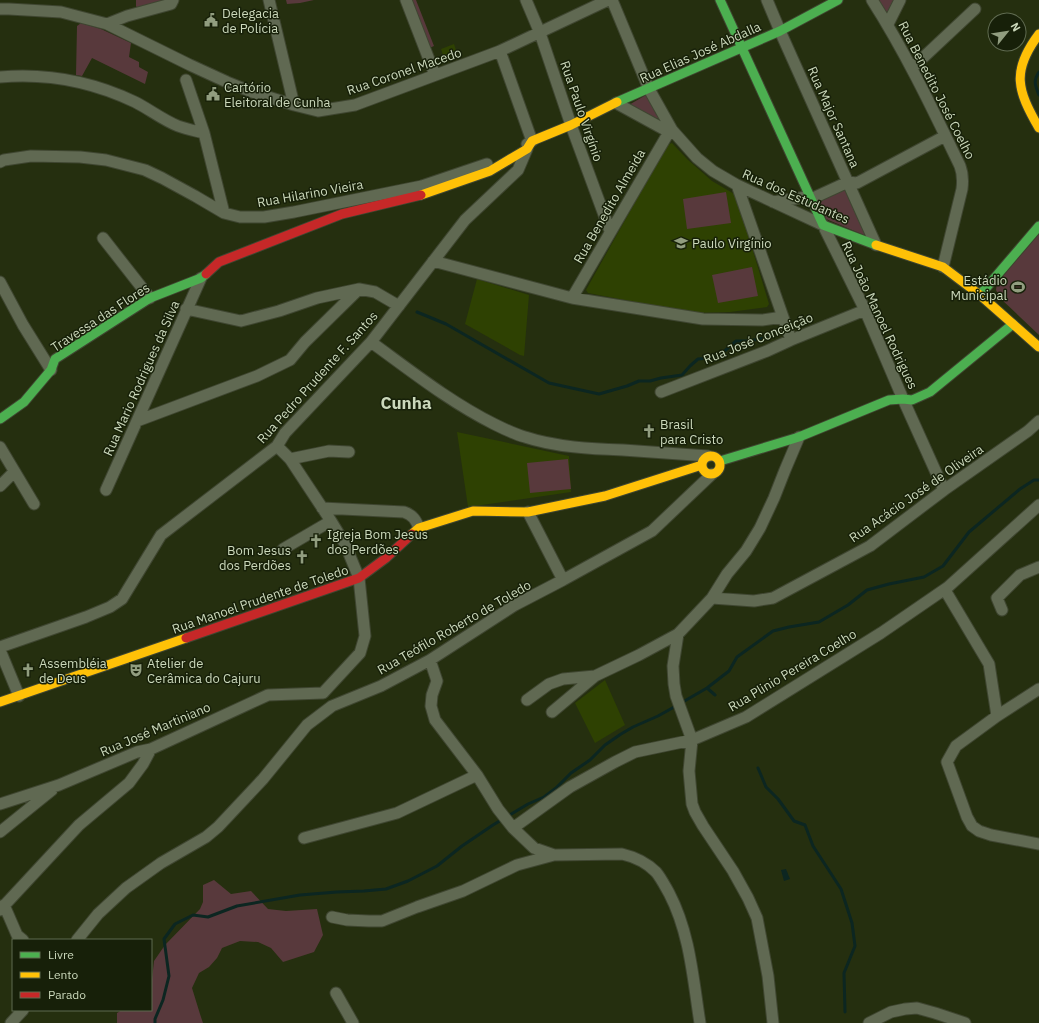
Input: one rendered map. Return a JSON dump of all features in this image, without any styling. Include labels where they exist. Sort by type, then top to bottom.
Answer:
[{"type":"street","points":[[107,24],[127,16],[171,4],[173,0]]},
{"type":"street","points":[[269,0],[294,105]]},
{"type":"street","points":[[406,0],[435,75]]},
{"type":"street","name":"Rua Paulo Virgínio","points":[[526,0],[540,33],[571,125],[610,231]]},
{"type":"street","name":"Rua Coronel Macedo","points":[[0,9],[61,12],[107,24],[227,82],[252,92],[318,111],[356,105],[500,51],[608,0]]},
{"type":"street","name":"Rua dos Estudantes","points":[[612,0],[649,89],[670,131],[696,158],[713,171],[737,185],[823,225],[876,245],[943,267],[980,295],[1039,347]]},
{"type":"street","name":"Rua João Manoel Rodrigues","points":[[720,0],[811,200],[865,310],[944,490]]},
{"type":"street","name":"Rua Major Santana","points":[[767,0],[876,245]]},
{"type":"street","name":"Rua Elias José Abdalla","points":[[571,125],[616,103],[780,31],[838,0]]},
{"type":"street","name":"Rua Benedito José Coelho","points":[[872,0],[888,24],[912,68],[960,166],[963,181],[943,267]]},
{"type":"street","points":[[888,24],[900,0]]},
{"type":"street","points":[[912,68],[974,9]]},
{"type":"street","points":[[1039,34],[1027,53],[1020,68],[1022,92],[1037,114],[1039,128]]},
{"type":"street","points":[[500,51],[530,145]]},
{"type":"street","points":[[0,77],[48,77],[78,82],[111,92],[135,102],[177,126],[204,133]]},
{"type":"street","points":[[186,80],[204,133],[224,213]]},
{"type":"street","points":[[616,103],[670,131]]},
{"type":"street","name":"Rua Hilarino Vieira","points":[[0,162],[4,160],[31,156],[80,157],[106,160],[145,170],[224,213],[240,217],[264,216],[294,212],[422,186],[486,164],[571,125]]},
{"type":"street","name":"Rua Benedito Almeida","points":[[572,298],[670,131]]},
{"type":"street","points":[[773,202],[806,197],[811,200],[848,182],[857,183],[945,136]]},
{"type":"street","name":"Rua Hilarino Vieira","points":[[342,214],[426,194],[490,171],[530,145]]},
{"type":"street","name":"Rua Pedro Prudente F. Santos","points":[[0,649],[86,617],[110,607],[122,599],[161,535],[277,446],[285,433],[371,342],[465,220],[518,170],[530,145]]},
{"type":"street","points":[[737,185],[791,340]]},
{"type":"street","name":"Travessa das Flores","points":[[0,419],[24,402],[51,370],[55,359],[150,298],[201,278],[219,262],[342,214]]},
{"type":"street","points":[[980,295],[1039,226]]},
{"type":"street","points":[[103,238],[150,298]]},
{"type":"street","points":[[433,261],[572,298],[703,319],[762,320],[783,317]]},
{"type":"street","name":"Rua Mario Rodrigues da Silva","points":[[106,490],[201,278]]},
{"type":"street","points":[[137,421],[257,376],[290,360],[305,342],[359,289]]},
{"type":"street","points":[[186,309],[241,321],[279,311],[317,298],[359,289],[375,292],[399,306]]},
{"type":"street","points":[[2,291],[51,370]]},
{"type":"street","name":"Rua José Conceição","points":[[661,392],[767,351],[865,310]]},
{"type":"street","points":[[720,461],[799,437],[889,400],[912,400],[930,392],[1013,324]]},
{"type":"street","points":[[371,342],[448,397],[479,416],[524,437],[541,442],[595,450],[622,450],[705,461],[713,456],[720,461],[719,470],[715,473],[709,474],[704,470],[705,461]]},
{"type":"street","name":"Rua Acácio José de Oliveira","points":[[712,598],[754,601],[773,598],[870,546],[944,490],[1028,431],[1039,421]]},
{"type":"street","points":[[552,712],[595,676],[678,634],[712,598],[727,574],[746,551],[760,528],[799,437]]},
{"type":"street","points":[[277,446],[290,459],[331,521],[345,544],[358,578],[365,636],[360,652],[323,693],[332,706]]},
{"type":"street","points":[[0,447],[34,504]]},
{"type":"street","points":[[290,459],[329,451],[349,452]]},
{"type":"street","name":"Rua Manoel Prudente de Toledo","points":[[0,702],[358,578],[386,558],[419,528],[473,511],[528,512],[605,496],[705,461]]},
{"type":"street","points":[[0,486],[14,472]]},
{"type":"street","name":"Rua Teófilo Roberto de Toledo","points":[[78,939],[98,914],[126,888],[161,863],[206,837],[263,779],[307,725],[332,706],[381,686],[430,660],[515,605],[652,531],[712,474]]},
{"type":"street","name":"Rua Plinio Pereira Coelho","points":[[512,826],[570,787],[635,752],[692,740],[746,717],[881,633],[945,590],[1039,505]]},
{"type":"street","points":[[322,508],[404,512],[415,518],[419,528]]},
{"type":"street","points":[[528,512],[563,580]]},
{"type":"street","points":[[283,549],[331,521]]},
{"type":"street","points":[[1002,610],[997,598],[1020,575],[1039,567]]},
{"type":"street","points":[[945,590],[989,664],[997,716]]},
{"type":"street","points":[[678,634],[673,666],[676,696],[692,740],[689,771],[692,804],[703,826],[733,870],[748,898],[756,918],[768,976],[773,1023]]},
{"type":"street","points":[[0,649],[19,696]]},
{"type":"street","points":[[430,660],[437,681],[432,695],[431,706],[435,720],[498,809],[512,826],[534,848],[554,856]]},
{"type":"street","points":[[526,700],[549,684],[557,681],[595,676]]},
{"type":"street","points":[[1039,689],[997,716],[956,746],[947,762],[967,817],[972,826],[979,831],[991,835],[1039,844]]},
{"type":"street","name":"Rua José Martiniano","points":[[0,804],[59,785],[137,752],[151,749],[268,695],[323,693]]},
{"type":"street","points":[[22,939],[17,935],[2,908],[79,825],[129,783],[144,764],[151,749]]},
{"type":"street","points":[[304,838],[397,812],[476,776]]},
{"type":"street","points":[[0,832],[59,785]]},
{"type":"street","points":[[332,917],[369,922],[382,921],[463,891],[517,865],[554,856],[622,854],[631,856],[650,867],[657,874],[682,921],[689,953],[700,1023]]},
{"type":"street","points":[[336,993],[353,1023]]},
{"type":"street","points":[[869,1023],[891,1012],[917,1008],[965,1023]]},
{"type":"street","points":[[11,1023],[22,1011]]},
{"type":"shaded area","points":[[136,0],[169,0],[138,10]]},
{"type":"shaded area","points":[[286,0],[314,0],[287,4]]},
{"type":"shaded area","points":[[408,0],[416,0],[434,46],[427,49]]},
{"type":"shaded area","points":[[876,0],[894,0],[888,12],[884,12]]},
{"type":"shaded area","points":[[81,23],[101,29],[131,43],[129,57],[139,62],[139,67],[148,72],[145,84],[92,58],[82,76],[76,75],[77,26]]},
{"type":"shaded area","points":[[454,44],[458,56],[445,61],[441,49]]},
{"type":"shaded area","points":[[646,95],[659,116],[655,120],[627,106]]},
{"type":"shaded area","name":"Paulo Virgínio","points":[[672,143],[687,159],[712,181],[736,195],[769,304],[767,307],[730,312],[693,313],[588,293],[586,290],[667,145]]},
{"type":"shaded area","points":[[845,189],[850,193],[866,232],[864,235],[826,219],[821,207],[820,204],[823,199]]},
{"type":"shaded area","points":[[726,192],[731,223],[687,229],[683,199]]},
{"type":"shaded area","name":"Estádio Municipal","points":[[1039,234],[1039,335],[1001,299],[996,290],[997,283]]},
{"type":"shaded area","points":[[752,267],[758,296],[718,303],[712,275]]},
{"type":"shaded area","points":[[477,279],[529,295],[524,356],[465,324]]},
{"type":"shaded area","points":[[457,432],[569,456],[571,492],[468,507]]},
{"type":"shaded area","points":[[568,459],[571,489],[530,493],[527,463]]},
{"type":"shaded area","points":[[605,680],[625,725],[595,743],[575,703]]},
{"type":"shaded area","points":[[214,880],[231,894],[251,891],[268,909],[286,911],[317,909],[323,935],[314,952],[283,962],[271,948],[258,942],[240,941],[222,948],[217,958],[209,967],[199,973],[192,988],[203,1023],[117,1023],[117,1013],[120,1011],[152,1011],[152,979],[154,961],[165,945],[200,909],[203,902],[203,885]]},
{"type":"water","points":[[786,869],[790,879],[784,881],[781,870]]},
{"type":"waterway","points":[[1039,72],[1035,83],[1039,95]]},
{"type":"waterway","points":[[417,312],[446,324],[549,383],[599,394],[639,381],[650,381],[682,375],[698,359],[720,355],[736,341],[749,341],[769,337]]},
{"type":"waterway","points":[[681,703],[707,688],[729,671],[737,657],[773,631],[819,622],[848,605],[867,590],[924,577],[943,566],[969,532],[1020,489],[1034,480],[1039,480]]},
{"type":"waterway","points":[[707,688],[715,695]]},
{"type":"waterway","points":[[155,1023],[169,976],[164,939],[175,924],[193,915],[208,917],[237,906],[300,895],[386,889],[408,881],[437,866],[462,846],[493,825],[528,804],[544,797],[556,788],[571,773],[590,760],[605,745],[621,734],[676,706]]},
{"type":"waterway","points":[[758,768],[766,787],[778,799],[794,821],[805,825],[813,846],[841,889],[852,923],[855,946],[844,973],[845,1012]]},
{"type":"traffic: fast","points":[[720,0],[823,225],[876,245]]},
{"type":"traffic: fast","points":[[617,102],[780,31],[838,0]]},
{"type":"traffic: fast","points":[[980,295],[1039,226]]},
{"type":"traffic: fast","points":[[0,419],[24,402],[51,370],[55,359],[150,298],[201,278],[206,274]]},
{"type":"traffic: fast","points":[[720,461],[799,437],[889,400],[912,400],[930,392],[1013,324]]},
{"type":"traffic: slow","points":[[1039,34],[1024,59],[1020,81],[1026,102],[1039,128]]},
{"type":"traffic: slow","points":[[421,195],[490,171],[527,149],[532,141],[571,125],[617,102]]},
{"type":"traffic: slow","points":[[876,245],[943,267],[980,295],[1039,347]]},
{"type":"traffic: slow","points":[[711,456],[717,459],[720,465],[717,471],[711,474],[705,471],[702,465],[705,459],[711,456]]},
{"type":"traffic: slow","points":[[412,534],[419,528],[473,511],[528,512],[605,496],[702,465]]},
{"type":"traffic: slow","points":[[0,702],[186,638]]},
{"type":"traffic: jam","points":[[206,274],[219,262],[342,214],[421,195]]},
{"type":"traffic: jam","points":[[186,638],[359,578],[386,558],[412,534]]},
{"type":"place","name":"Delegacia de Polícia","points":[[211,20]]},
{"type":"place","name":"Cartório Eleitoral de Cunha","points":[[213,94]]},
{"type":"place","name":"Paulo Virgínio","points":[[681,243]]},
{"type":"place","name":"Estádio Municipal","points":[[1018,287]]},
{"type":"place","name":"Brasil para Cristo","points":[[649,431]]},
{"type":"place","name":"Igreja Bom Jesus dos Perdões","points":[[316,541]]},
{"type":"place","name":"Bom Jesus dos Perdões","points":[[302,557]]},
{"type":"place","name":"Assembléia de Deus","points":[[28,670]]},
{"type":"place","name":"Atelier de Cerâmica do Cajuru","points":[[136,670]]},
{"type":"district","name":"Cunha","points":[[406,403]]}]
